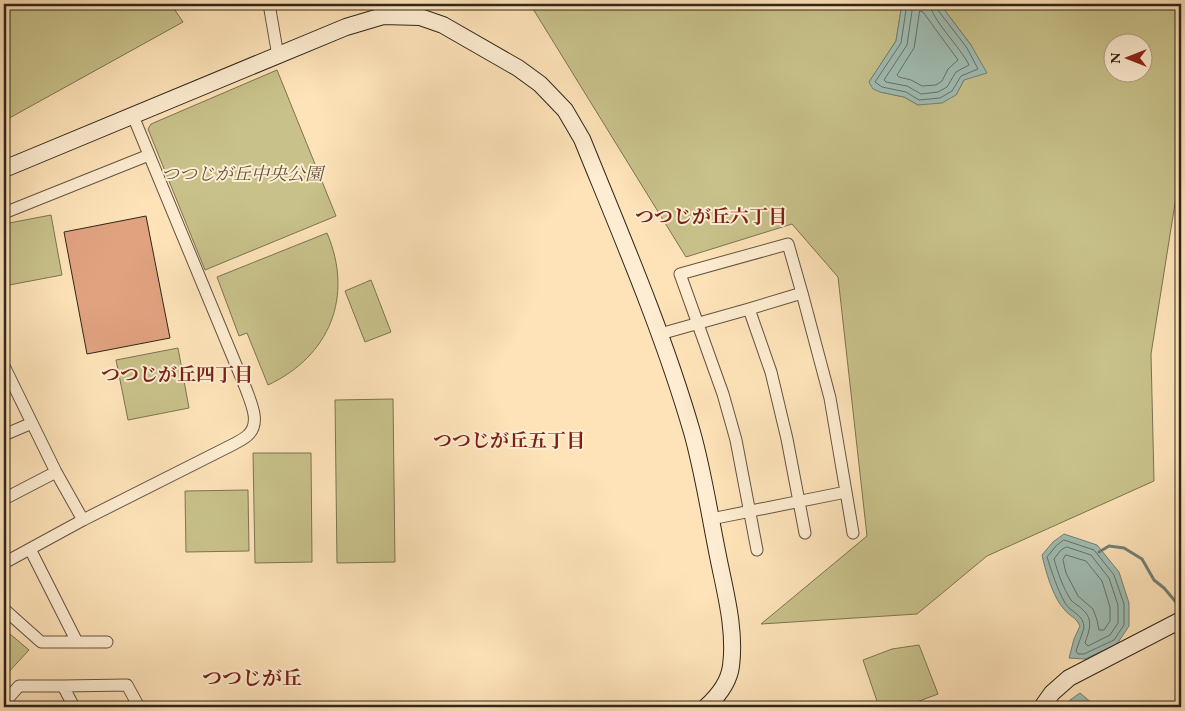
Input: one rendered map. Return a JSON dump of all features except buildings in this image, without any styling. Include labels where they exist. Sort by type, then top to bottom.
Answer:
[{"type":"street","points":[[269,4],[278,56]]},
{"type":"street","points":[[4,169],[346,27],[383,16],[420,17],[443,25],[525,73],[540,84],[565,110],[582,139],[660,334],[692,433],[711,519],[732,636],[731,668],[726,682],[706,707]]},
{"type":"street","points":[[4,563],[83,520],[234,444],[250,434],[254,424],[254,414],[246,389],[132,116]]},
{"type":"street","points":[[4,214],[149,155]]},
{"type":"street","points":[[757,550],[736,440],[723,394],[680,274],[788,244],[830,398],[853,533]]},
{"type":"street","points":[[660,334],[802,293]]},
{"type":"street","points":[[749,308],[771,372],[805,533]]},
{"type":"street","points":[[4,366],[56,472],[83,520]]},
{"type":"street","points":[[4,435],[32,423]]},
{"type":"street","points":[[4,499],[56,472]]},
{"type":"street","points":[[711,519],[846,492]]},
{"type":"street","points":[[30,549],[77,642]]},
{"type":"street","points":[[4,609],[41,642],[107,642]]},
{"type":"street","points":[[1042,707],[1052,692],[1069,678],[1181,620]]},
{"type":"street","points":[[7,703],[19,686],[127,685],[139,707]]},
{"type":"street","points":[[64,686],[74,707]]},
{"type":"green space","points":[[4,4],[171,4],[183,22],[4,121]]},
{"type":"green space","points":[[530,4],[900,4],[901,10],[896,41],[869,82],[880,92],[904,97],[918,105],[956,95],[964,80],[971,45],[940,4],[1181,4],[1181,166],[1151,354],[1154,481],[987,556],[917,614],[761,624],[867,536],[838,277],[792,224],[686,257]]},
{"type":"green space","name":"つつじが丘中央公園","points":[[277,70],[336,216],[205,270],[148,129],[151,124]]},
{"type":"green space","points":[[51,215],[62,275],[4,286],[4,224]]},
{"type":"green space","points":[[327,233],[335,256],[338,279],[337,301],[331,322],[321,341],[307,358],[289,373],[268,385],[247,333],[239,336],[217,277]]},
{"type":"green space","points":[[371,280],[391,332],[365,342],[345,291]]},
{"type":"green space","points":[[178,348],[189,408],[128,420],[116,360]]},
{"type":"green space","points":[[393,399],[395,562],[337,563],[335,400]]},
{"type":"green space","points":[[253,453],[311,453],[312,562],[255,563]]},
{"type":"green space","points":[[248,490],[249,551],[186,552],[185,491]]},
{"type":"green space","points":[[4,629],[29,650],[4,677]]},
{"type":"green space","points":[[919,645],[938,694],[903,707],[879,707],[863,660],[892,649]]},
{"type":"water","points":[[900,4],[940,4],[971,45],[987,73],[964,80],[956,95],[942,103],[918,105],[904,97],[873,89],[869,82],[896,41],[901,10]]},
{"type":"water","points":[[1064,534],[1097,545],[1119,572],[1129,603],[1129,626],[1117,644],[1085,659],[1069,658],[1080,626],[1056,598],[1042,555],[1053,542]]},
{"type":"water","points":[[1080,693],[1093,704],[1093,707],[1065,707],[1070,700]]},
{"type":"waterway","points":[[1099,552],[1109,546],[1124,548],[1142,559],[1154,580],[1164,588],[1181,608]]},
{"type":"district","name":"つつじが丘六丁目","points":[[711,216]]},
{"type":"district","name":"つつじが丘四丁目","points":[[177,374]]},
{"type":"district","name":"つつじが丘五丁目","points":[[509,440]]},
{"type":"district","name":"つつじが丘","points":[[252,678]]}]
